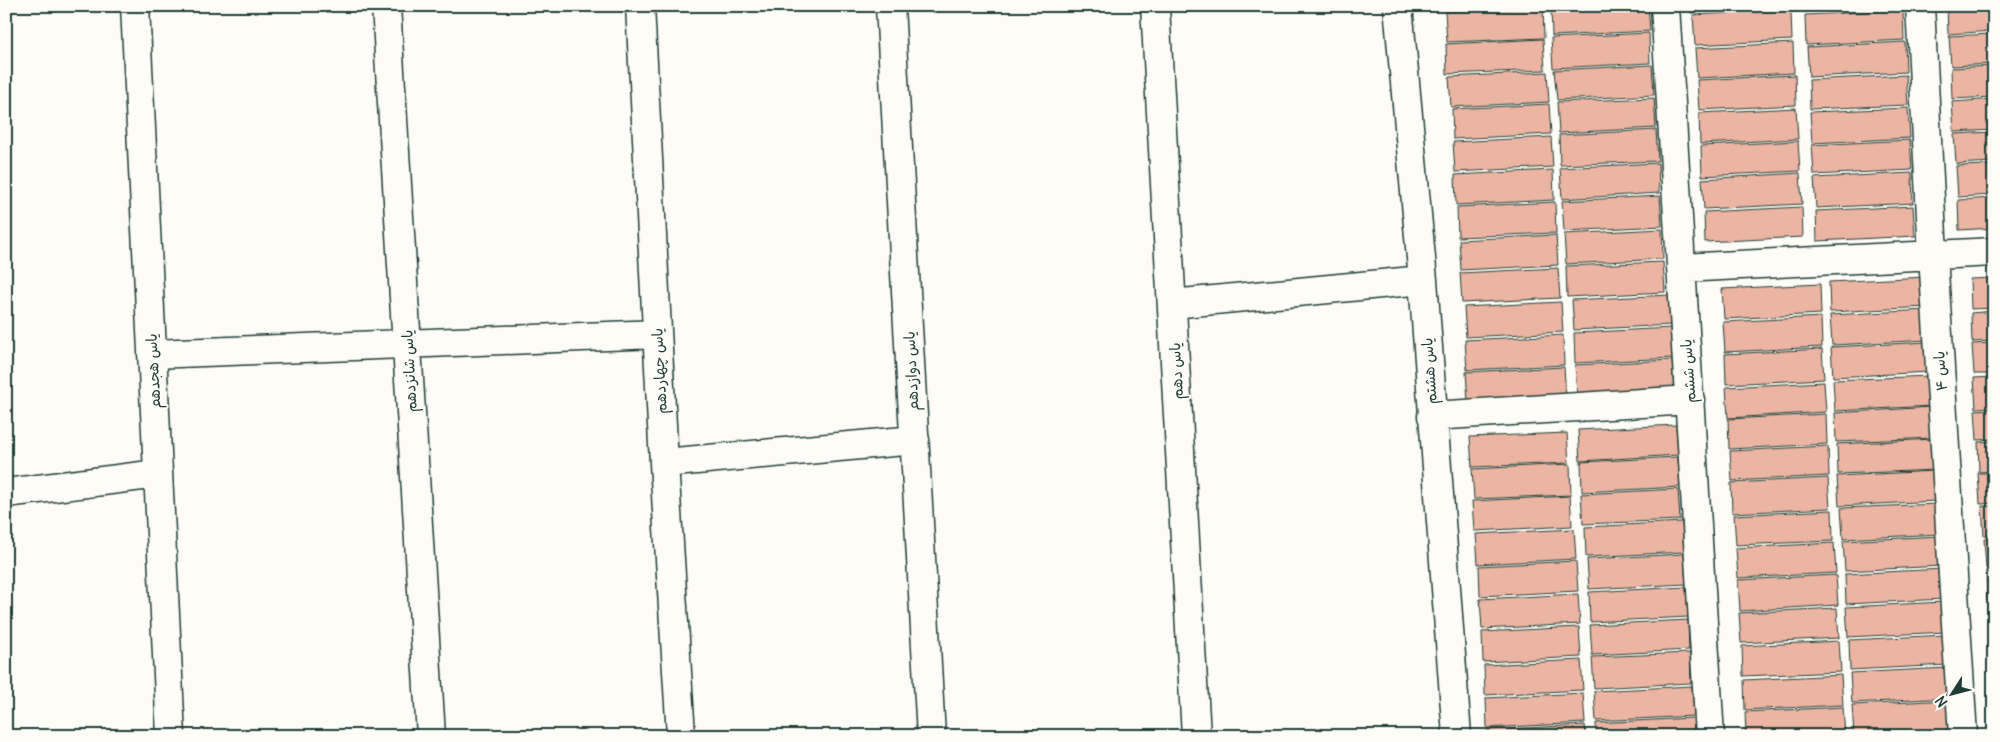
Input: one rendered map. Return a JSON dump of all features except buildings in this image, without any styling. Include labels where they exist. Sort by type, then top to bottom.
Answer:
[{"type":"street","name":"یاس هجدهم","points":[[134,6],[171,736]]},
{"type":"street","name":"یاس شانزدهم","points":[[386,6],[431,736]]},
{"type":"street","name":"یاس چهاردهم","points":[[640,6],[664,463],[681,736]]},
{"type":"street","name":"یاس دوازدهم","points":[[890,6],[931,736]]},
{"type":"street","name":"یاس دهم","points":[[1155,6],[1196,736]]},
{"type":"street","name":"یاس هشتم","points":[[1398,6],[1423,280],[1456,736]]},
{"type":"street","name":"یاس ششم","points":[[1665,6],[1710,736]]},
{"type":"street","name":"یاس ۴","points":[[1920,6],[1933,255],[1963,736]]},
{"type":"street","points":[[1681,268],[1994,252]]},
{"type":"street","points":[[1172,304],[1423,280]]},
{"type":"street","points":[[152,354],[657,334]]},
{"type":"street","points":[[1432,416],[1690,400]]},
{"type":"street","points":[[664,463],[914,440]]},
{"type":"street","points":[[6,493],[158,474]]}]
